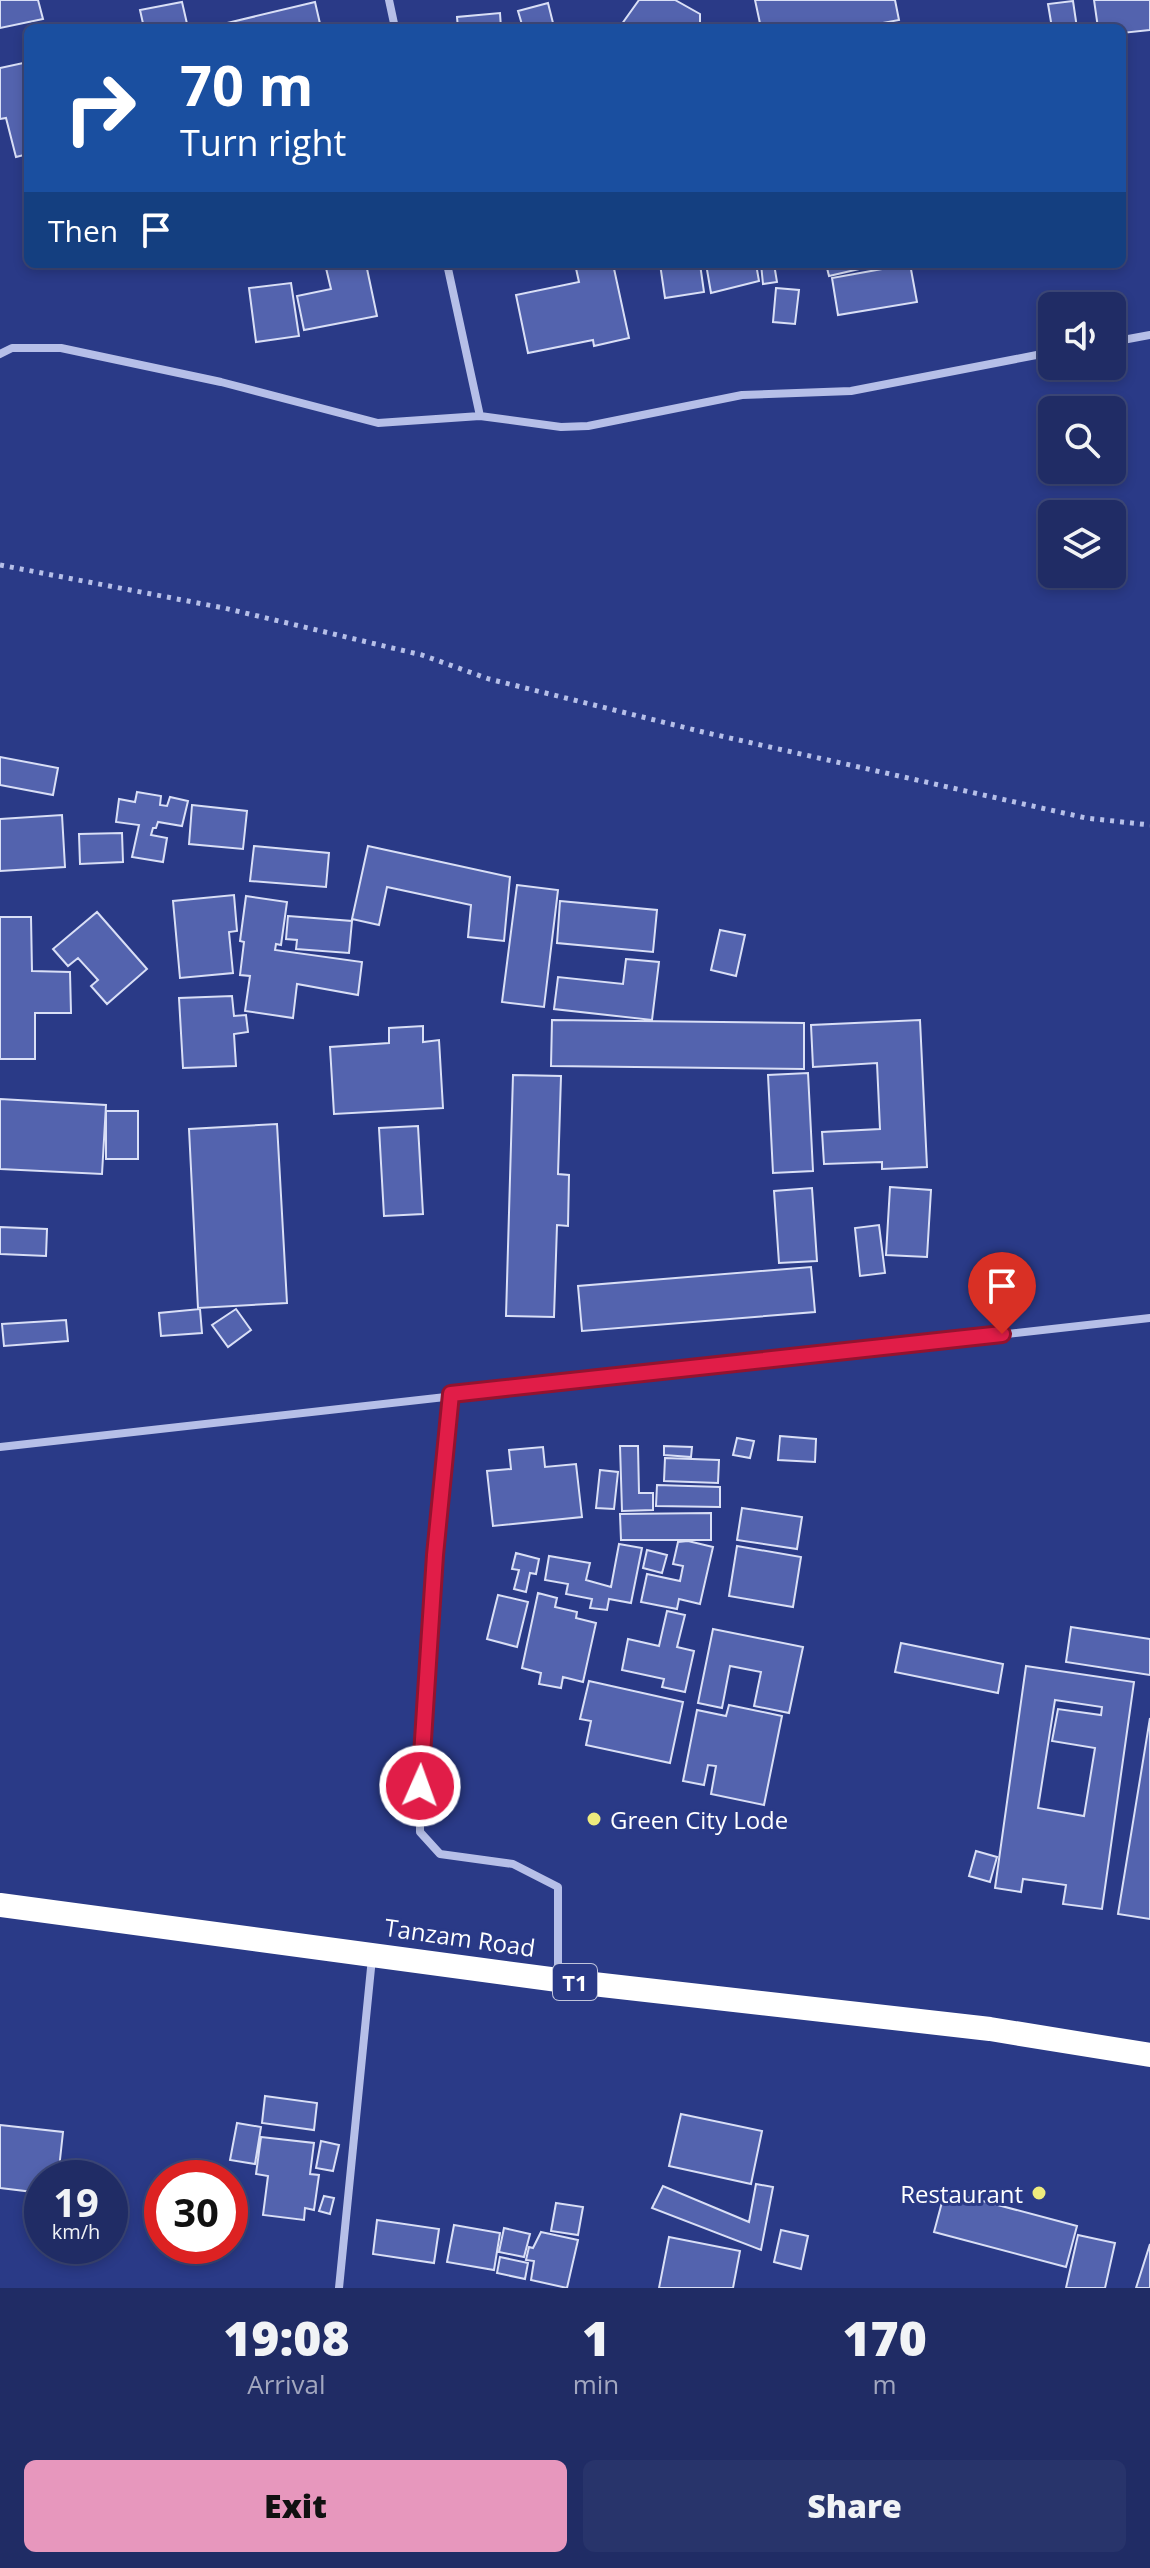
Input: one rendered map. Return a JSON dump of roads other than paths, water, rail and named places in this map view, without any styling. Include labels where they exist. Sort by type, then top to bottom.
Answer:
[{"type":"highway","name":"Tanzam Road","points":[[0,1905],[558,1980],[990,2029],[1150,2055]]},
{"type":"street","points":[[389,0],[394,24]]},
{"type":"street","points":[[448,268],[480,416]]},
{"type":"street","points":[[1126,339],[1150,335]]},
{"type":"street","points":[[0,354],[12,348],[61,348],[221,382],[378,423],[480,416],[535,426],[588,426],[742,395],[851,391],[1038,355]]},
{"type":"street","points":[[0,1447],[1150,1318]]},
{"type":"street","points":[[451,1394],[421,1748],[420,1832],[440,1854],[513,1864],[558,1887],[558,1980]]},
{"type":"street","points":[[339,2288],[373,1953]]},
{"type":"place","name":"Green City Lode","points":[[594,1819]]},
{"type":"place","name":"Restaurant","points":[[1039,2193]]}]
